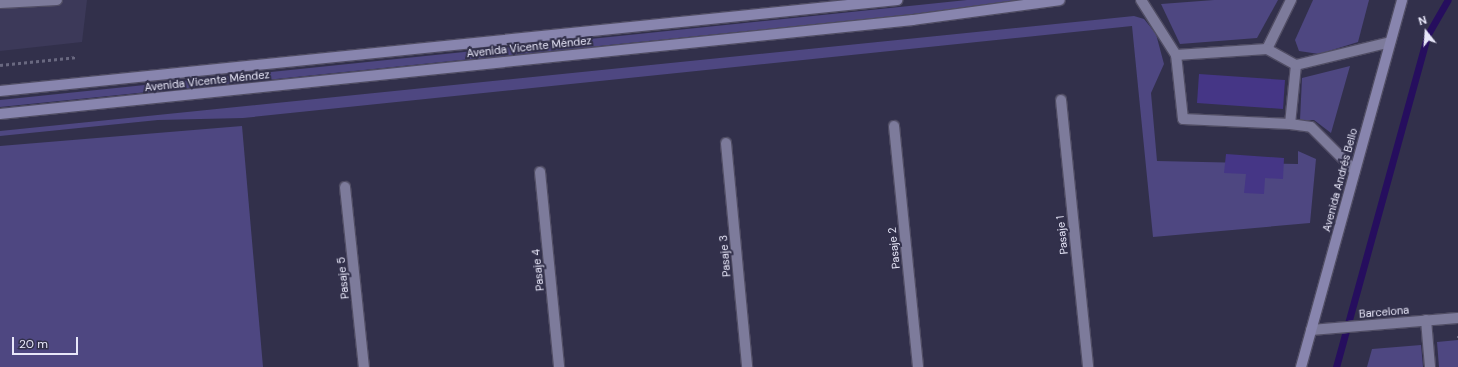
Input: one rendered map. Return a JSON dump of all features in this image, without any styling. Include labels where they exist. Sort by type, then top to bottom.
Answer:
[{"type":"main road","name":"Avenida Vicente Méndez","points":[[0,91],[897,0]]},
{"type":"main road","name":"Avenida Vicente Méndez","points":[[0,114],[913,20],[1060,0]]},
{"type":"main road","name":"Avenida Andrés Bello","points":[[1301,367],[1402,0]]},
{"type":"street","points":[[0,3],[57,0]]},
{"type":"street","points":[[1141,0],[1176,55],[1183,119],[1290,124],[1311,127],[1355,171]]},
{"type":"street","points":[[1267,49],[1291,0]]},
{"type":"street","points":[[1176,55],[1267,49],[1296,65],[1390,42]]},
{"type":"street","points":[[1290,124],[1296,65]]},
{"type":"street","name":"Pasaje 1","points":[[1061,100],[1088,367]]},
{"type":"street","name":"Pasaje 2","points":[[894,126],[918,367]]},
{"type":"street","name":"Pasaje 3","points":[[726,143],[747,367]]},
{"type":"street","name":"Pasaje 4","points":[[540,172],[559,367]]},
{"type":"street","name":"Pasaje 5","points":[[345,187],[364,367]]},
{"type":"street","name":"Barcelona","points":[[1311,330],[1458,318]]},
{"type":"street","points":[[1426,320],[1430,367]]},
{"type":"path","points":[[0,65],[78,57]]},
{"type":"shaded area","points":[[0,0],[87,0],[82,42],[0,51]]},
{"type":"shaded area","points":[[967,0],[1017,0],[913,14],[0,107],[0,100]]},
{"type":"shaded area","points":[[1214,0],[1278,0],[1257,38],[1180,44],[1161,4]]},
{"type":"shaded area","points":[[1313,0],[1369,0],[1358,42],[1319,54],[1299,51],[1295,40]]},
{"type":"shaded area","points":[[1134,16],[1144,19],[1156,34],[1164,64],[1151,93],[1157,161],[1298,164],[1298,151],[1316,159],[1310,223],[1153,237],[1132,26],[243,118],[158,120],[0,136],[0,131]]},
{"type":"shaded area","points":[[1350,66],[1331,133],[1314,120],[1300,120],[1302,78]]},
{"type":"shaded area","points":[[242,126],[263,367],[0,367],[0,146]]},
{"type":"shaded area","points":[[1458,340],[1458,367],[1439,367],[1437,342]]},
{"type":"shaded area","points":[[1421,345],[1423,367],[1367,367],[1372,349]]},
{"type":"building","points":[[1199,74],[1285,80],[1283,109],[1197,103]]},
{"type":"building","points":[[1226,154],[1284,158],[1283,179],[1265,178],[1264,194],[1244,193],[1246,174],[1224,173]]},
{"type":"waterway","points":[[1336,367],[1428,34],[1448,0]]}]
